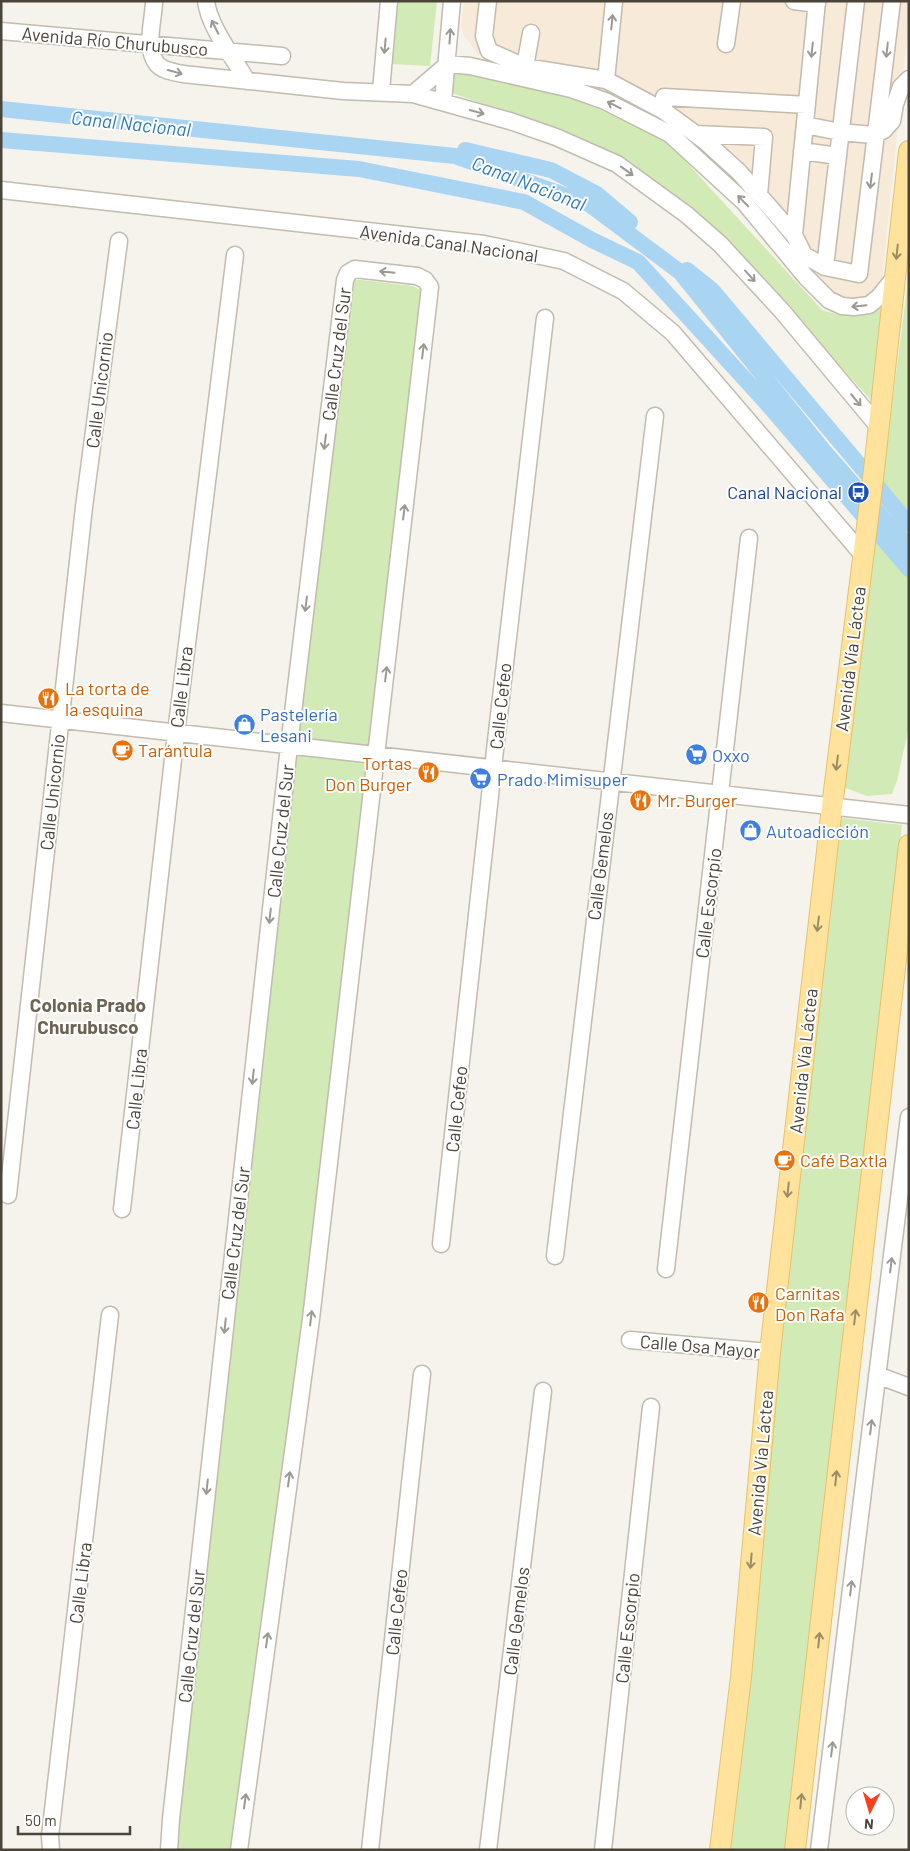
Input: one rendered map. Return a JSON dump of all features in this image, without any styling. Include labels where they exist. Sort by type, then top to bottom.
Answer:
[{"type":"main road","name":"Avenida Vía Láctea","points":[[720,1850],[740,1677],[770,1352],[832,806],[874,470],[909,152]]},
{"type":"main road","points":[[795,1850],[909,845]]},
{"type":"street","points":[[154,1],[151,45],[158,64],[168,70],[183,74],[343,91],[380,91],[413,94],[510,121],[556,137],[617,164],[687,215],[720,244],[782,311],[878,426]]},
{"type":"street","points":[[206,1],[216,29],[247,81]]},
{"type":"street","points":[[380,91],[389,1]]},
{"type":"street","points":[[443,102],[448,64],[452,1]]},
{"type":"street","points":[[488,1],[484,36],[489,51],[525,68],[606,80],[664,111],[696,134],[739,172],[794,235],[804,255],[825,267],[860,274],[892,1]]},
{"type":"street","points":[[606,80],[614,1]]},
{"type":"street","points":[[726,44],[732,1]]},
{"type":"street","points":[[794,1],[817,3],[794,235]]},
{"type":"street","points":[[825,267],[856,1]]},
{"type":"street","name":"Avenida Río Churubusco","points":[[1,31],[282,56]]},
{"type":"street","points":[[525,68],[530,33]]},
{"type":"street","points":[[413,94],[448,64],[470,66],[571,89],[605,100],[670,134],[744,202],[806,277],[829,300],[842,306],[869,305],[879,297],[895,276]]},
{"type":"street","points":[[804,125],[840,132],[873,135],[878,133],[884,130],[892,121],[894,104],[902,87],[909,79]]},
{"type":"street","points":[[664,111],[664,97],[806,105]]},
{"type":"street","points":[[696,134],[764,138],[759,195]]},
{"type":"street","points":[[802,150],[838,156]]},
{"type":"street","name":"Avenida Canal Nacional","points":[[1,190],[484,244],[564,261],[623,291],[673,334],[864,548]]},
{"type":"street","name":"Calle Unicornio","points":[[8,1196],[84,507],[119,241]]},
{"type":"street","name":"Calle Libra","points":[[122,1208],[176,733],[234,255]]},
{"type":"street","name":"Calle Cruz del Sur","points":[[169,1850],[289,746],[345,280],[348,273],[355,269],[417,276],[425,280],[430,287],[311,1319],[238,1850]]},
{"type":"street","name":"Calle Cefeo","points":[[441,1244],[545,318]]},
{"type":"street","name":"Calle Gemelos","points":[[555,1256],[655,416]]},
{"type":"street","name":"Calle Escorpio","points":[[666,1269],[749,538]]},
{"type":"street","points":[[1,713],[909,815]]},
{"type":"street","points":[[819,1850],[909,1117]]},
{"type":"street","name":"Calle Libra","points":[[51,1850],[50,1836],[110,1315]]},
{"type":"street","name":"Calle Osa Mayor","points":[[630,1340],[770,1352]]},
{"type":"street","name":"Calle Cefeo","points":[[370,1850],[422,1374]]},
{"type":"street","points":[[878,1375],[909,1388]]},
{"type":"street","name":"Calle Gemelos","points":[[488,1850],[543,1391]]},
{"type":"street","name":"Calle Escorpio","points":[[604,1850],[651,1407]]},
{"type":"shaded area","points":[[464,1],[909,1],[909,17],[882,280],[876,289],[867,297],[853,299],[837,295],[762,208],[705,151],[675,127],[609,93],[571,80],[500,67],[477,53],[463,34],[461,25]]},
{"type":"green space","points":[[397,1],[437,1],[430,66],[391,64]]},
{"type":"green space","points":[[453,73],[475,73],[570,98],[603,111],[668,142],[822,310],[831,313],[854,315],[884,306],[872,401],[715,232],[617,159],[492,107],[449,92]]},
{"type":"green space","points":[[909,273],[909,726],[897,781],[892,794],[867,796],[843,787]]},
{"type":"green space","points":[[355,280],[413,286],[424,292],[372,776],[235,1850],[174,1850],[349,283]]},
{"type":"green space","points":[[834,817],[902,825],[785,1850],[725,1850]]},
{"type":"waterway","name":"Canal Nacional","points":[[1,109],[455,156],[589,204],[680,272],[823,450],[909,548]]},
{"type":"waterway","name":"Canal Nacional","points":[[1,140],[359,169],[524,202],[592,240],[638,262],[763,399],[909,569]]},
{"type":"waterway","name":"Canal Nacional","points":[[465,150],[551,170],[597,194],[630,222]]},
{"type":"waterway","name":"Canal Nacional","points":[[687,270],[712,290],[909,524]]},
{"type":"place","name":"Canal Nacional","points":[[858,492]]},
{"type":"place","name":"La torta de la esquina","points":[[49,698]]},
{"type":"place","name":"Pastelería Lesani","points":[[244,724]]},
{"type":"place","name":"Tarántula","points":[[122,750]]},
{"type":"place","name":"Oxxo","points":[[696,755]]},
{"type":"place","name":"Tortas Don Burger","points":[[428,773]]},
{"type":"place","name":"Prado Mimisuper","points":[[481,779]]},
{"type":"place","name":"Mr. Burger","points":[[641,800]]},
{"type":"place","name":"Autoadicción","points":[[750,831]]},
{"type":"place","name":"Café Baxtla","points":[[784,1160]]},
{"type":"place","name":"Carnitas Don Rafa","points":[[759,1303]]},
{"type":"district","name":"Colonia Prado Churubusco","points":[[88,1015]]}]
